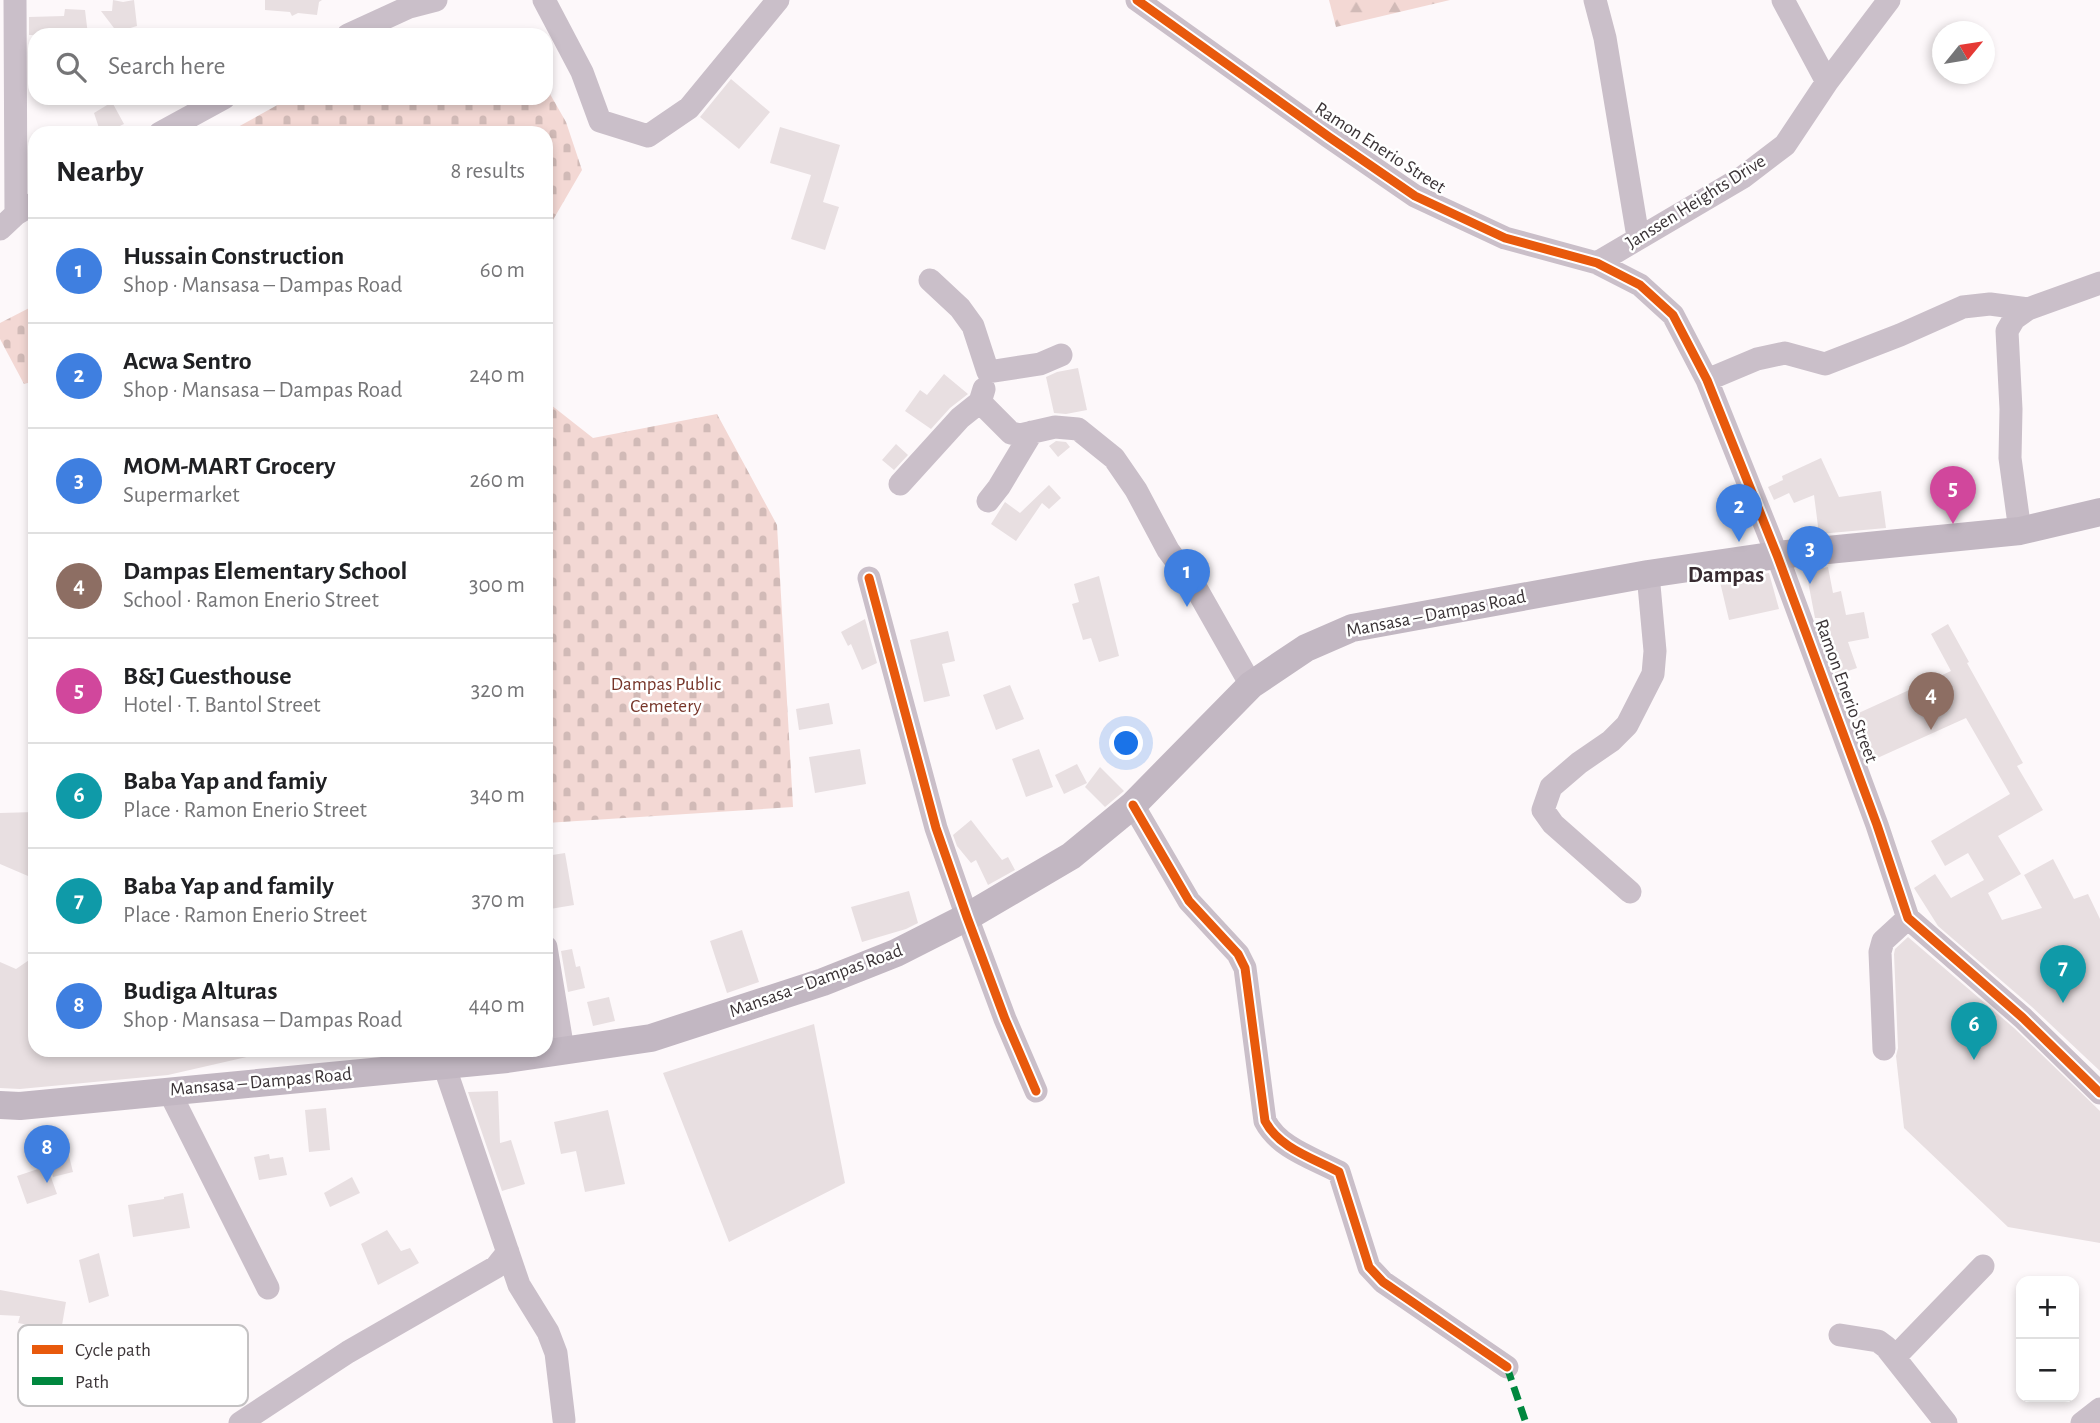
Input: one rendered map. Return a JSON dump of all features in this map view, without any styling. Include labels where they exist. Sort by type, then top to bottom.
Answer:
[{"type":"main road","name":"Mansasa – Dampas Road","points":[[553,1052],[651,1038],[823,982],[896,953],[967,917],[1071,856],[1133,805],[1251,685],[1306,648],[1352,628],[1648,574],[1777,555],[2020,531],[2100,512]]},
{"type":"main road","name":"Mansasa – Dampas Road","points":[[0,1105],[20,1106],[519,1057]]},
{"type":"street","points":[[11,218],[15,0]]},
{"type":"street","points":[[364,28],[409,8],[436,0]]},
{"type":"street","points":[[544,0],[582,72],[600,121],[648,136],[689,108],[778,0]]},
{"type":"street","name":"Ramon Enerio Street","points":[[1137,0],[1415,196],[1505,238],[1597,263],[1640,285],[1673,315],[1707,380],[1777,555],[1877,825],[1908,918]]},
{"type":"street","points":[[1595,0],[1605,38],[1638,237]]},
{"type":"street","points":[[1783,0],[1827,82]]},
{"type":"street","name":"Janssen Heights Drive","points":[[1597,263],[1744,177],[1785,145],[1827,82],[1889,0]]},
{"type":"street","points":[[173,126],[212,105]]},
{"type":"street","points":[[900,484],[960,418],[980,402],[988,372],[973,326],[960,308],[930,280]]},
{"type":"street","points":[[2020,531],[2010,458],[2011,409],[2007,331],[2014,319],[2028,309],[2100,283]]},
{"type":"street","points":[[1707,380],[1757,359],[1785,353],[1825,364],[1963,307],[1990,304],[2028,309]]},
{"type":"street","points":[[988,372],[1040,364],[1061,355]]},
{"type":"street","points":[[980,402],[1011,433],[1020,435],[1055,428],[1078,429],[1114,458],[1136,491],[1167,550],[1196,588],[1251,685]]},
{"type":"street","points":[[988,501],[1032,432]]},
{"type":"street","points":[[1630,892],[1553,824],[1543,810],[1551,787],[1611,741],[1627,725],[1653,674],[1656,651],[1648,574]]},
{"type":"street","points":[[869,578],[936,828],[1005,1019],[1036,1091]]},
{"type":"street","points":[[1133,805],[1189,901],[1238,954],[1245,968],[1265,1121],[1270,1131],[1284,1145],[1339,1172],[1369,1267],[1383,1282],[1507,1367]]},
{"type":"street","points":[[1884,1049],[1880,952],[1883,941],[1908,918],[2023,1018],[2100,1093]]},
{"type":"street","points":[[553,989],[563,1050]]},
{"type":"street","points":[[443,1065],[519,1285],[548,1332],[556,1353],[564,1420]]},
{"type":"street","points":[[169,1091],[268,1288]]},
{"type":"street","points":[[240,1423],[348,1352],[496,1267],[508,1252]]},
{"type":"street","points":[[1895,1357],[1983,1266]]},
{"type":"street","points":[[1840,1335],[1878,1341],[1895,1357],[1946,1423]]},
{"type":"street","points":[[2082,1423],[2100,1409]]},
{"type":"green space","points":[[1329,0],[1450,0],[1336,27]]},
{"type":"green space","points":[[553,99],[566,122],[582,170],[553,220],[553,126],[240,126],[277,105],[553,105]]},
{"type":"green space","points":[[28,309],[28,383],[24,384],[0,339],[0,323]]},
{"type":"green space","name":"Dampas Public Cemetery","points":[[553,407],[593,438],[717,414],[777,525],[793,807],[553,823]]},
{"type":"building","points":[[113,0],[134,0],[137,26],[114,28],[101,11],[112,11]]},
{"type":"building","points":[[265,0],[322,0],[319,2],[317,15],[298,13],[292,16],[290,12],[265,10]]},
{"type":"building","points":[[65,9],[85,10],[87,28],[29,28],[29,17],[64,16]]},
{"type":"building","points":[[731,79],[770,112],[739,149],[700,117]]},
{"type":"building","points":[[107,105],[114,105],[124,124],[98,126],[94,113]]},
{"type":"building","points":[[780,127],[840,145],[823,202],[839,207],[825,250],[791,239],[811,175],[770,163]]},
{"type":"building","points":[[1078,368],[1087,410],[1054,413],[1046,377]]},
{"type":"building","points":[[944,374],[968,394],[950,408],[931,429],[905,411],[920,390],[927,395]]},
{"type":"building","points":[[1056,441],[1066,442],[1070,447],[1058,457],[1049,446]]},
{"type":"building","points":[[896,444],[908,455],[894,470],[882,460]]},
{"type":"building","points":[[1821,458],[1839,497],[1881,491],[1886,528],[1819,534],[1814,495],[1794,503],[1789,493],[1774,500],[1768,487],[1783,480],[1782,476]]},
{"type":"building","points":[[1049,485],[1061,498],[1049,509],[1042,503],[1016,541],[991,524],[1005,502],[1020,513]]},
{"type":"building","points":[[1828,567],[1833,593],[1841,591],[1846,615],[1864,612],[1869,638],[1848,642],[1857,668],[1836,675],[1821,618],[1815,618],[1806,571]]},
{"type":"building","points":[[1769,573],[1779,609],[1729,620],[1720,582]]},
{"type":"building","points":[[1099,576],[1119,656],[1099,662],[1091,638],[1083,640],[1072,604],[1079,602],[1074,584]]},
{"type":"building","points":[[865,619],[877,663],[862,670],[851,644],[848,646],[841,632]]},
{"type":"building","points":[[1948,624],[2023,763],[2017,766],[2043,810],[1998,836],[2021,874],[1988,893],[2002,920],[2042,908],[2024,875],[2053,859],[2074,899],[2088,894],[2100,919],[2100,1071],[2032,1007],[1938,926],[1914,888],[1935,874],[1951,898],[1984,880],[1968,853],[1945,866],[1931,841],[2010,794],[1966,718],[1873,760],[1852,716],[1951,671],[1931,634]]},
{"type":"building","points":[[948,631],[955,661],[942,664],[950,696],[924,702],[910,640]]},
{"type":"building","points":[[1010,685],[1024,719],[996,730],[983,695]]},
{"type":"building","points":[[829,703],[833,724],[799,730],[796,709]]},
{"type":"building","points":[[860,749],[866,784],[815,793],[809,757]]},
{"type":"building","points":[[1039,749],[1053,787],[1026,797],[1012,759]]},
{"type":"building","points":[[1077,764],[1087,783],[1064,794],[1055,775]]},
{"type":"building","points":[[1100,767],[1124,791],[1105,807],[1085,787]]},
{"type":"building","points":[[28,812],[28,876],[0,864],[0,813]]},
{"type":"building","points":[[971,820],[1002,860],[1008,857],[1015,870],[988,885],[976,860],[971,863],[957,846],[953,835]]},
{"type":"building","points":[[565,853],[574,905],[553,908],[553,855]]},
{"type":"building","points":[[909,891],[918,923],[862,942],[851,907]]},
{"type":"building","points":[[742,930],[759,982],[727,993],[710,941]]},
{"type":"building","points":[[1908,937],[2014,1028],[2100,1111],[2100,1243],[2008,1227],[1904,1128],[1896,1056],[1898,1048],[1894,954],[1895,949]]},
{"type":"building","points":[[572,949],[576,967],[580,966],[585,988],[568,992],[561,951]]},
{"type":"building","points":[[28,961],[28,1057],[247,1057],[168,1075],[20,1089],[0,1088],[0,962],[16,969]]},
{"type":"building","points":[[609,997],[615,1021],[593,1026],[587,1002]]},
{"type":"building","points":[[814,1024],[845,1183],[729,1242],[663,1073]]},
{"type":"building","points":[[498,1091],[500,1143],[511,1140],[525,1184],[502,1191],[468,1092]]},
{"type":"building","points":[[326,1108],[330,1150],[309,1152],[305,1110]]},
{"type":"building","points":[[608,1110],[625,1184],[585,1192],[576,1151],[561,1154],[554,1122]]},
{"type":"building","points":[[67,1148],[73,1172],[53,1177],[47,1153]]},
{"type":"building","points":[[269,1154],[270,1159],[283,1157],[287,1175],[259,1180],[254,1157]]},
{"type":"building","points":[[47,1166],[57,1194],[27,1204],[17,1176]]},
{"type":"building","points":[[352,1177],[360,1193],[330,1207],[324,1193]]},
{"type":"building","points":[[183,1193],[190,1228],[133,1237],[128,1205]]},
{"type":"building","points":[[387,1230],[401,1251],[410,1248],[419,1263],[378,1285],[361,1244]]},
{"type":"building","points":[[99,1253],[109,1296],[89,1303],[79,1260]]},
{"type":"building","points":[[0,1290],[66,1302],[62,1325],[29,1325],[18,1323],[20,1316],[0,1315]]},
{"type":"marked path","points":[[1507,1367],[1526,1423]]},
{"type":"cycle path","points":[[1137,0],[1415,196],[1505,238],[1597,263],[1640,285],[1673,315],[1707,380],[1777,555],[1877,825],[1908,918],[2023,1018],[2100,1093]]},
{"type":"cycle path","points":[[869,578],[936,828],[1005,1019],[1036,1091]]},
{"type":"cycle path","points":[[1133,805],[1189,901],[1238,954],[1245,968],[1265,1121],[1288,1145],[1339,1172],[1369,1267],[1383,1282],[1507,1367]]},
{"type":"place","name":"B&J Guesthouse","points":[[1953,524]]},
{"type":"place","name":"Acwa Sentro","points":[[1739,542]]},
{"type":"place","name":"MOM-MART Grocery","points":[[1810,584]]},
{"type":"place","name":"Hussain Construction","points":[[1187,607]]},
{"type":"place","name":"Dampas Elementary School","points":[[1931,730]]},
{"type":"place","name":"Baba Yap and family","points":[[2063,1003]]},
{"type":"place","name":"Baba Yap and famiy","points":[[1974,1060]]},
{"type":"place","name":"Budiga Alturas","points":[[47,1183]]},
{"type":"district","name":"Dampas","points":[[1726,575]]}]
